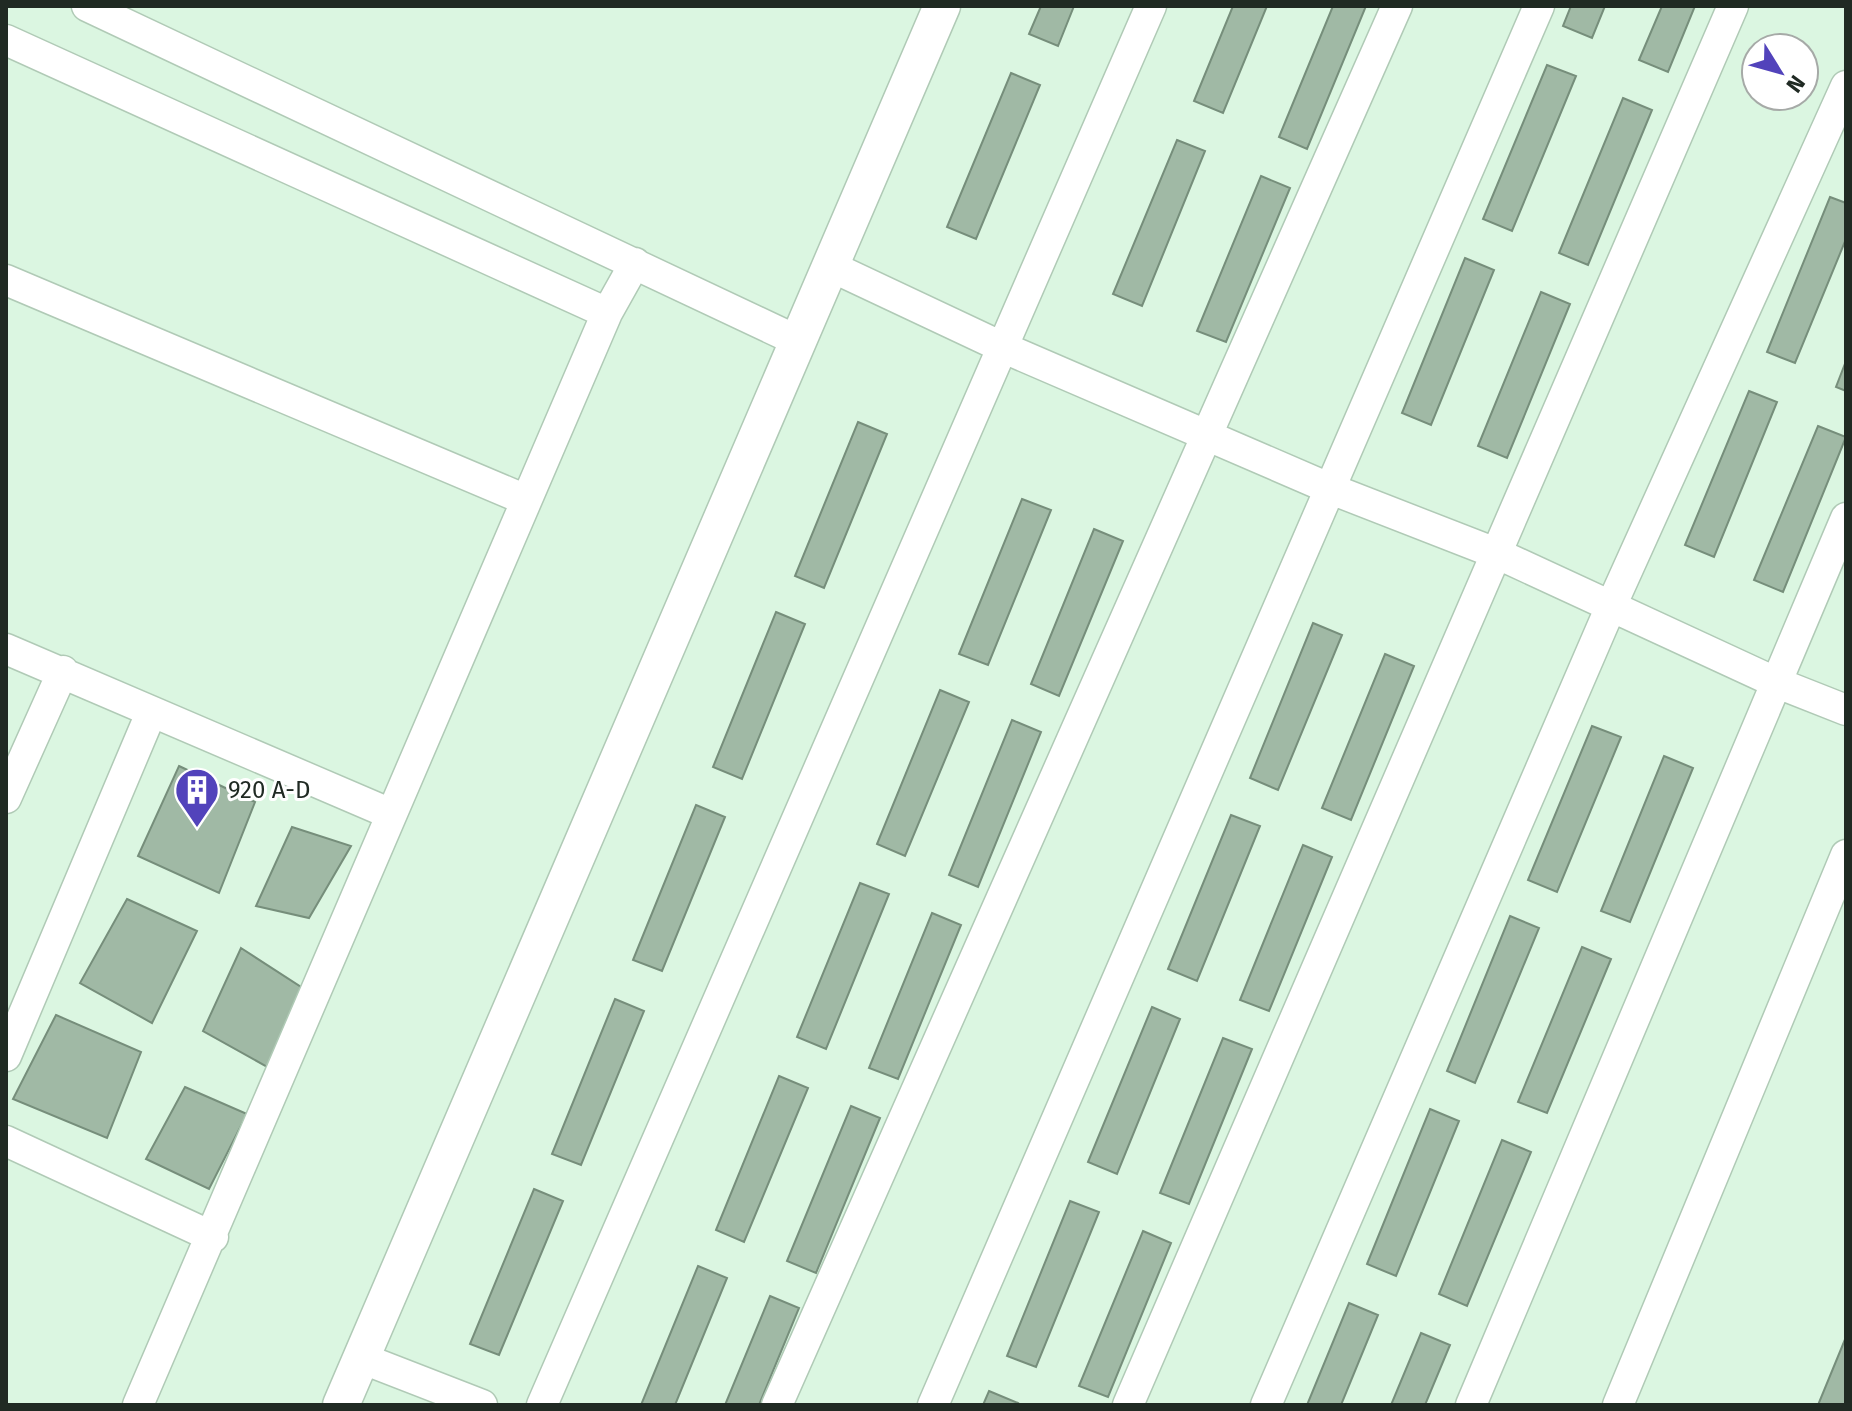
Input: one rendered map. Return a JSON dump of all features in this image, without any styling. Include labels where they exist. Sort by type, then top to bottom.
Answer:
[{"type":"street","points":[[87,6],[800,342]]},
{"type":"street","points":[[341,1405],[942,6]]},
{"type":"street","points":[[542,1405],[1151,6]]},
{"type":"street","points":[[777,1405],[1397,6]]},
{"type":"street","points":[[933,1405],[1539,6]]},
{"type":"street","points":[[1128,1405],[1733,6]]},
{"type":"street","points":[[6,40],[607,313]]},
{"type":"street","points":[[1266,1405],[1612,604],[1846,86]]},
{"type":"street","points":[[138,1405],[213,1237],[607,313],[635,263]]},
{"type":"street","points":[[832,267],[1002,347],[1331,489],[1498,554],[1612,604],[1775,682],[1846,710]]},
{"type":"street","points":[[6,280],[526,500]]},
{"type":"street","points":[[1471,1405],[1846,518]]},
{"type":"street","points":[[6,649],[391,814]]},
{"type":"street","points":[[6,798],[63,671]]},
{"type":"street","points":[[6,1056],[151,713]]},
{"type":"street","points":[[1618,1405],[1846,855]]},
{"type":"street","points":[[6,1141],[213,1237]]},
{"type":"street","points":[[361,1358],[482,1405]]},
{"type":"building","points":[[1041,6],[1074,6],[1058,46],[1029,34]]},
{"type":"building","points":[[1233,6],[1267,6],[1223,113],[1194,101]]},
{"type":"building","points":[[1333,6],[1366,6],[1307,149],[1279,137]]},
{"type":"building","points":[[1571,6],[1605,6],[1592,38],[1563,26]]},
{"type":"building","points":[[1662,6],[1695,6],[1668,72],[1639,60]]},
{"type":"building","points":[[1547,65],[1576,76],[1512,231],[1483,219]]},
{"type":"building","points":[[1011,73],[1040,85],[976,239],[947,227]]},
{"type":"building","points":[[1623,98],[1652,110],[1588,265],[1559,253]]},
{"type":"building","points":[[1177,140],[1205,151],[1142,306],[1113,294]]},
{"type":"building","points":[[1261,176],[1290,188],[1226,342],[1197,331]]},
{"type":"building","points":[[1830,197],[1846,203],[1846,239],[1795,363],[1767,352]]},
{"type":"building","points":[[1465,258],[1494,270],[1431,425],[1402,413]]},
{"type":"building","points":[[1541,292],[1570,304],[1507,458],[1478,446]]},
{"type":"building","points":[[1846,361],[1846,391],[1836,387]]},
{"type":"building","points":[[1749,391],[1777,402],[1714,557],[1685,545]]},
{"type":"building","points":[[858,422],[887,434],[824,588],[795,576]]},
{"type":"building","points":[[1818,426],[1846,437],[1783,592],[1754,580]]},
{"type":"building","points":[[1022,499],[1051,510],[988,665],[959,654]]},
{"type":"building","points":[[1094,529],[1123,541],[1059,696],[1031,684]]},
{"type":"building","points":[[776,612],[805,624],[742,779],[713,767]]},
{"type":"building","points":[[1313,623],[1342,635],[1278,790],[1250,778]]},
{"type":"building","points":[[1385,654],[1414,666],[1351,820],[1322,808]]},
{"type":"building","points":[[940,690],[969,702],[905,856],[877,844]]},
{"type":"building","points":[[1012,720],[1041,732],[978,887],[949,875]]},
{"type":"building","points":[[1592,726],[1621,737],[1557,892],[1528,880]]},
{"type":"building","points":[[1664,756],[1693,768],[1630,922],[1601,911]]},
{"type":"building","name":"920 A-D","points":[[179,766],[255,802],[219,893],[138,856]]},
{"type":"building","points":[[696,805],[725,817],[662,971],[633,960]]},
{"type":"building","points":[[1231,815],[1260,826],[1197,981],[1168,969]]},
{"type":"building","points":[[292,827],[351,846],[309,918],[256,906]]},
{"type":"building","points":[[1303,845],[1332,857],[1269,1011],[1240,1000]]},
{"type":"building","points":[[860,883],[889,894],[826,1049],[797,1037]]},
{"type":"building","points":[[127,899],[197,931],[152,1023],[80,983]]},
{"type":"building","points":[[932,913],[961,925],[898,1079],[869,1068]]},
{"type":"building","points":[[1510,916],[1539,928],[1475,1083],[1447,1071]]},
{"type":"building","points":[[1582,947],[1611,959],[1547,1113],[1518,1102]]},
{"type":"building","points":[[241,948],[301,987],[271,1069],[203,1031]]},
{"type":"building","points":[[615,999],[644,1011],[581,1165],[552,1154]]},
{"type":"building","points":[[1152,1007],[1180,1019],[1117,1174],[1088,1162]]},
{"type":"building","points":[[56,1015],[141,1052],[107,1138],[13,1099]]},
{"type":"building","points":[[1223,1038],[1252,1049],[1189,1204],[1160,1193]]},
{"type":"building","points":[[779,1076],[808,1088],[744,1242],[716,1230]]},
{"type":"building","points":[[185,1087],[247,1114],[209,1189],[146,1159]]},
{"type":"building","points":[[851,1106],[880,1118],[816,1273],[787,1261]]},
{"type":"building","points":[[1430,1109],[1459,1121],[1396,1276],[1367,1264]]},
{"type":"building","points":[[1502,1140],[1531,1152],[1467,1306],[1439,1294]]},
{"type":"building","points":[[534,1189],[563,1201],[499,1355],[470,1344]]},
{"type":"building","points":[[1070,1201],[1099,1212],[1036,1367],[1007,1356]]},
{"type":"building","points":[[1143,1231],[1171,1243],[1108,1397],[1079,1386]]},
{"type":"building","points":[[698,1266],[727,1278],[675,1405],[641,1405]]},
{"type":"building","points":[[770,1296],[799,1308],[759,1405],[725,1405]]},
{"type":"building","points":[[1349,1303],[1378,1315],[1341,1405],[1307,1405]]},
{"type":"building","points":[[1421,1333],[1450,1345],[1425,1405],[1391,1405]]},
{"type":"building","points":[[1846,1337],[1846,1405],[1818,1405]]},
{"type":"building","points":[[989,1391],[1018,1403],[983,1405]]},
{"type":"place","name":"920 A-D","points":[[197,829]]}]
